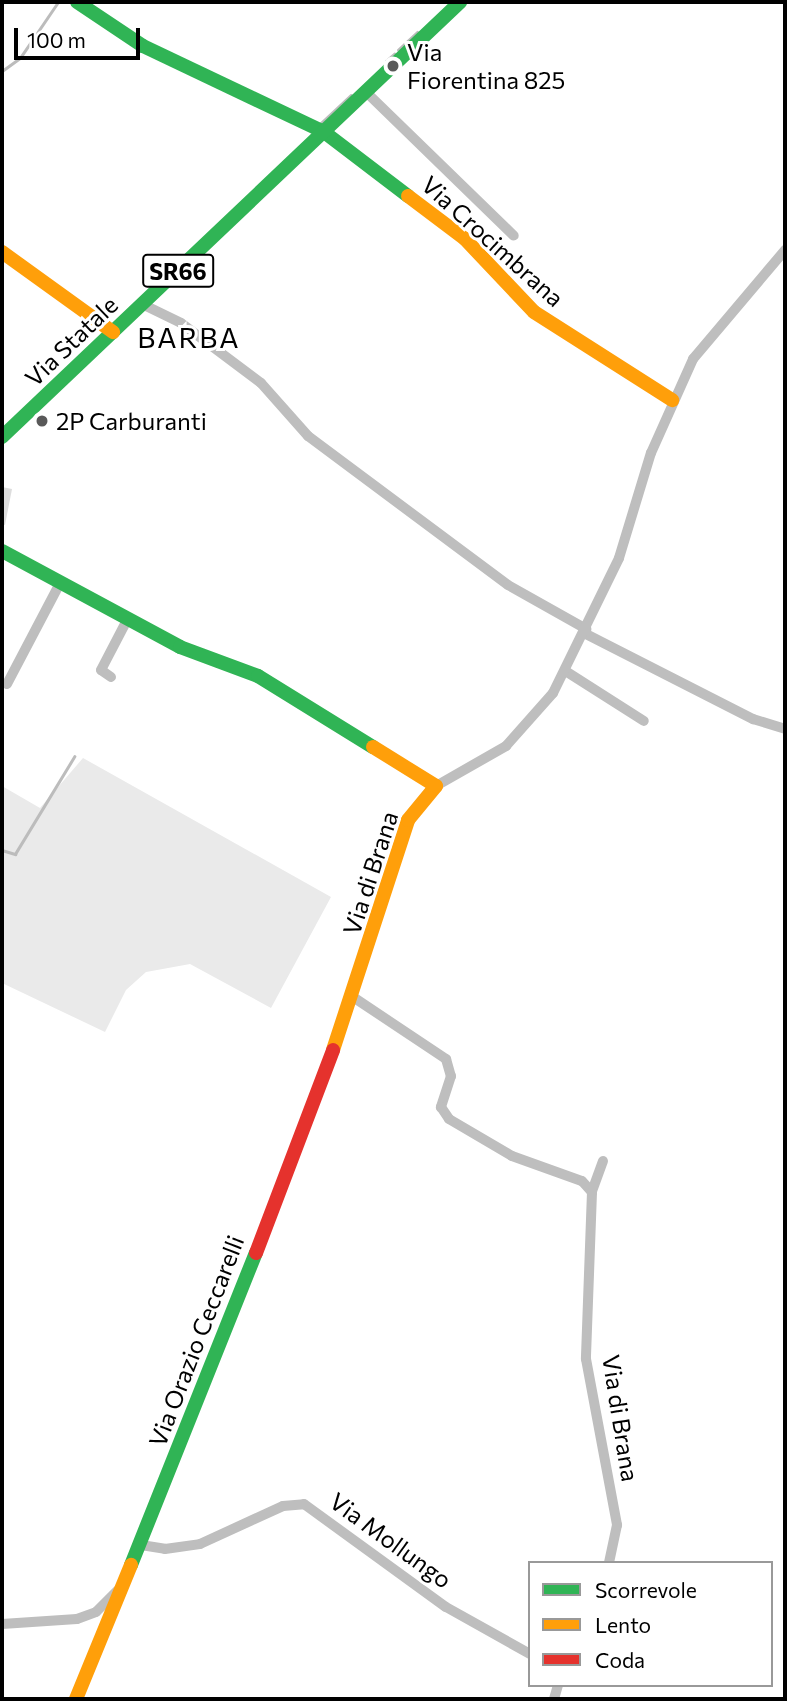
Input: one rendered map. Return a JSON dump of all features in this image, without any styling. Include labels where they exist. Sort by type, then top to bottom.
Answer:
[{"type":"street","name":"Via Crocimbrana","points":[[77,2],[143,46],[324,132],[464,239],[534,312],[672,400]]},
{"type":"street","name":"SR66","points":[[324,132],[460,2]]},
{"type":"street","points":[[366,92],[514,236]]},
{"type":"street","name":"Via Statale","points":[[2,438],[324,132]]},
{"type":"street","name":"Via di Brana","points":[[353,997],[408,820],[436,786],[506,746],[544,707],[567,672],[629,531],[672,400],[693,359],[785,250]]},
{"type":"street","points":[[2,252],[113,332]]},
{"type":"street","points":[[142,304],[181,323],[261,383],[308,436],[508,585],[585,631],[753,719],[785,729]]},
{"type":"street","points":[[2,551],[127,620],[258,676],[436,786]]},
{"type":"street","points":[[7,684],[60,583]]},
{"type":"street","points":[[111,677],[101,670],[127,620]]},
{"type":"street","points":[[567,672],[644,721]]},
{"type":"street","points":[[353,997],[446,1059],[451,1076],[441,1104],[449,1119],[512,1156],[582,1181],[592,1192]]},
{"type":"street","name":"Via Orazio Ceccarelli","points":[[76,1699],[141,1545],[353,997]]},
{"type":"street","name":"Via di Brana","points":[[603,1161],[592,1192],[587,1380],[617,1525],[609,1561]]},
{"type":"street","name":"Via Mollungo","points":[[141,1545],[165,1549],[200,1544],[284,1506],[304,1504],[446,1607],[528,1653]]},
{"type":"street","points":[[2,1624],[77,1619],[96,1612],[125,1583]]},
{"type":"shaded area","points":[[83,758],[331,897],[271,1008],[190,964],[146,972],[126,990],[105,1032],[2,983],[2,786],[40,808]]},
{"type":"building","points":[[2,487],[12,489],[5,525],[2,524]]},
{"type":"waterway","points":[[2,71],[20,58],[58,2]]},
{"type":"waterway","points":[[398,50],[417,32]]},
{"type":"waterway","points":[[386,61],[394,54]]},
{"type":"waterway","points":[[320,124],[351,95]]},
{"type":"waterway","points":[[2,850],[15,854],[74,757]]},
{"type":"traffic: fast","points":[[77,2],[143,46],[324,132],[408,196]]},
{"type":"traffic: fast","points":[[2,437],[460,2]]},
{"type":"traffic: fast","points":[[2,551],[180,647],[258,676],[373,747]]},
{"type":"traffic: fast","points":[[131,1565],[256,1253]]},
{"type":"traffic: slow","points":[[408,196],[465,239],[534,312],[672,400]]},
{"type":"traffic: slow","points":[[2,252],[113,332]]},
{"type":"traffic: slow","points":[[333,1050],[408,820],[436,786],[373,747]]},
{"type":"traffic: slow","points":[[76,1699],[131,1565]]},
{"type":"traffic: jam","points":[[256,1253],[333,1050]]},
{"type":"place","name":"Via Fiorentina 825","points":[[393,66]]},
{"type":"place","name":"2P Carburanti","points":[[42,421]]},
{"type":"district","name":"BARBA","points":[[189,337]]}]
